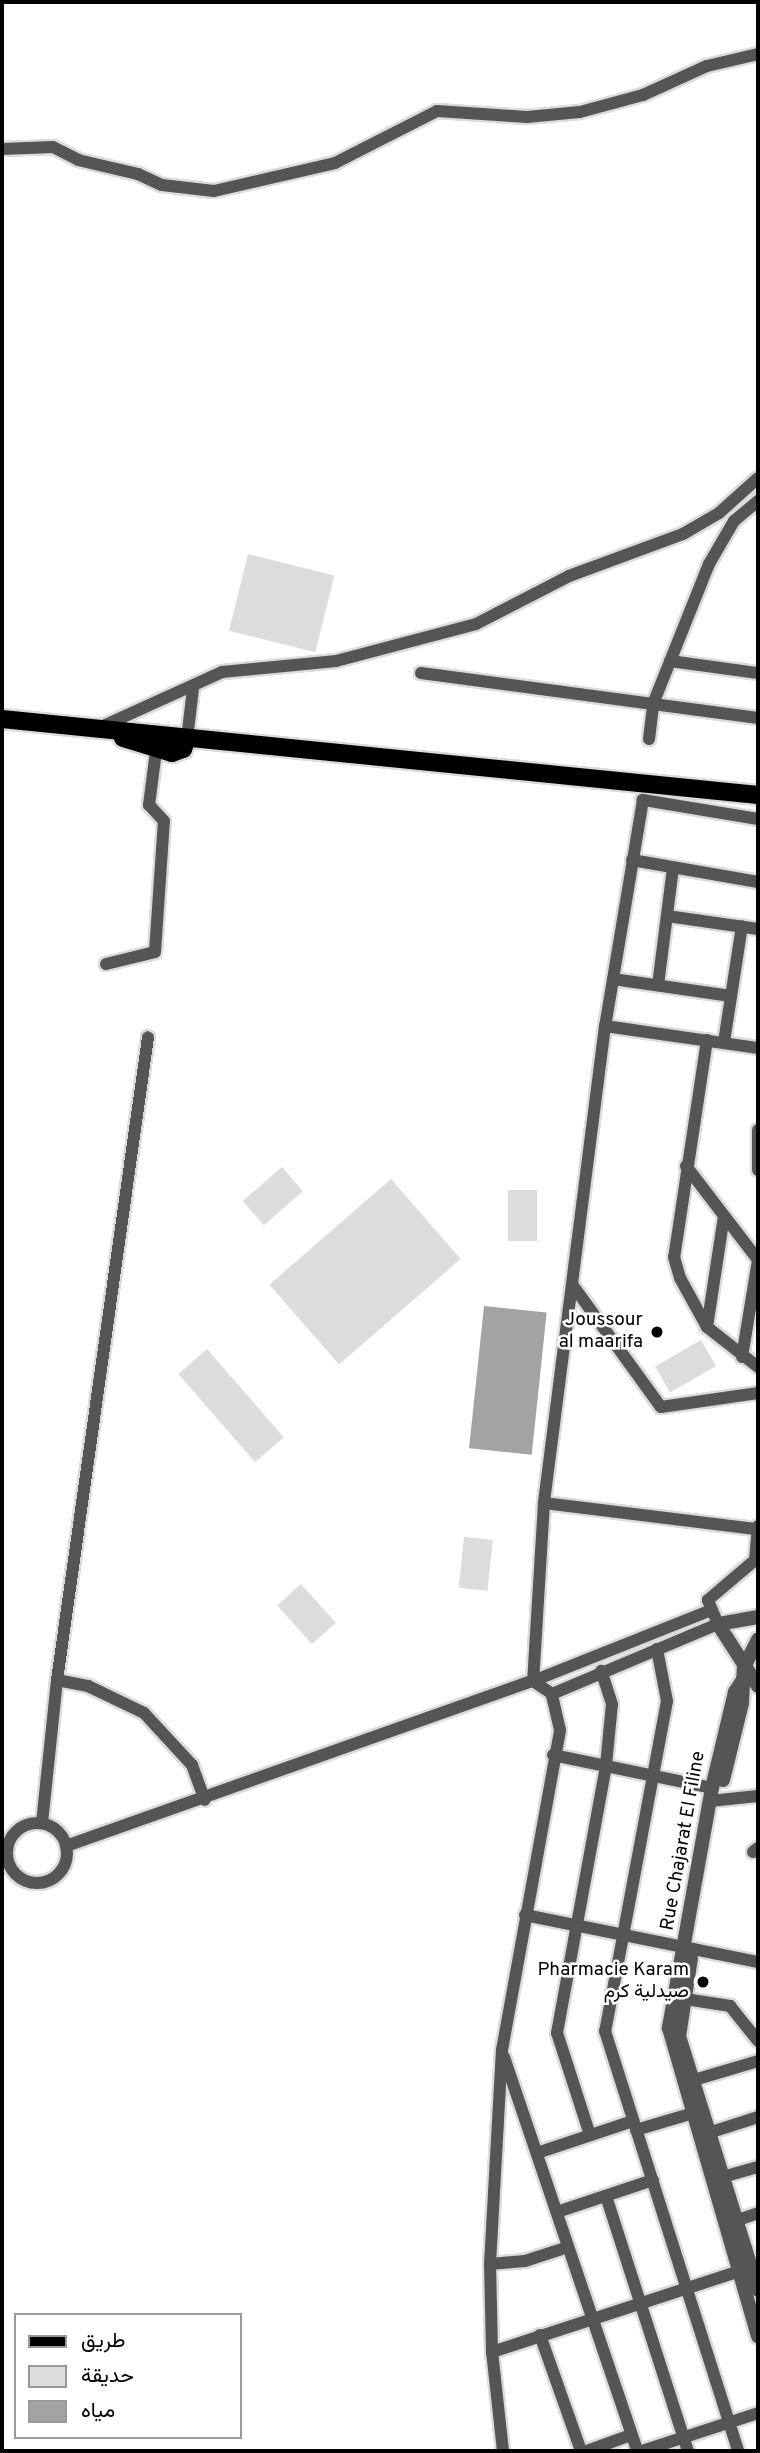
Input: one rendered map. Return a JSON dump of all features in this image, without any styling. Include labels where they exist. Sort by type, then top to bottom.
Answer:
[{"type":"main road","points":[[2,719],[187,739],[645,781],[758,795]]},
{"type":"main road","points":[[96,729],[156,751],[181,751],[187,739]]},
{"type":"street","points":[[2,149],[53,147],[78,160],[138,174],[162,185],[214,191],[335,163],[437,111],[527,117],[580,112],[643,96],[707,66],[758,54]]},
{"type":"street","points":[[96,729],[236,668],[336,661],[476,624],[569,576],[683,534],[719,513],[758,478]]},
{"type":"street","points":[[649,739],[653,704],[724,533],[758,501]]},
{"type":"street","points":[[670,661],[758,673]]},
{"type":"street","points":[[421,673],[758,718]]},
{"type":"street","points":[[187,739],[193,689]]},
{"type":"street","points":[[106,964],[155,952],[164,821],[149,805],[156,751]]},
{"type":"street","points":[[533,1681],[544,1503],[575,1287],[612,979],[645,781]]},
{"type":"street","points":[[643,800],[758,819]]},
{"type":"street","points":[[632,860],[758,883]]},
{"type":"street","points":[[658,985],[673,868]]},
{"type":"street","points":[[667,916],[758,929]]},
{"type":"street","points":[[724,1042],[742,926]]},
{"type":"street","points":[[612,979],[731,996]]},
{"type":"street","points":[[606,1026],[758,1048]]},
{"type":"street","points":[[42,1823],[57,1680],[148,1037]]},
{"type":"street","points":[[707,1040],[674,1257],[707,1326],[741,1357],[758,1367]]},
{"type":"street","points":[[758,1130],[758,1170]]},
{"type":"street","points":[[686,1166],[758,1260],[741,1357]]},
{"type":"street","points":[[707,1326],[724,1216]]},
{"type":"street","points":[[575,1287],[661,1407],[758,1393]]},
{"type":"street","points":[[544,1503],[758,1527],[756,1560],[708,1600],[744,1673],[758,1686]]},
{"type":"street","points":[[66,1846],[205,1800],[533,1681],[711,1610]]},
{"type":"street","points":[[552,1694],[601,1671],[718,1624],[758,1617]]},
{"type":"street","name":"Rue Chajarat El Filine","points":[[758,1639],[728,1716],[689,1948],[669,2028],[693,2113],[726,2176],[749,2268],[758,2336]]},
{"type":"street","points":[[657,1648],[667,1701],[606,2031],[738,2451]]},
{"type":"street","points":[[590,2135],[557,2032],[606,1765],[612,1704],[601,1671]]},
{"type":"street","points":[[57,1680],[88,1686],[144,1713],[192,1765],[205,1800]]},
{"type":"street","points":[[503,2451],[492,2353],[490,2264],[502,2050],[553,1755],[560,1730],[552,1694],[533,1681]]},
{"type":"street","points":[[553,1755],[654,1775],[714,1797],[758,1796]]},
{"type":"street","points":[[42,1823],[60,1833],[66,1846],[61,1871],[44,1882],[25,1880],[6,1868],[8,1849],[16,1832],[42,1823]]},
{"type":"street","points":[[525,1915],[758,1962]]},
{"type":"street","name":"Rue Chajarat El Filine","points":[[689,1948],[680,2036],[694,2080],[705,2134],[758,2290]]},
{"type":"street","points":[[685,1999],[730,2006],[758,2041]]},
{"type":"street","points":[[502,2050],[540,2152],[590,2318],[636,2451]]},
{"type":"street","points":[[694,2080],[758,2061]]},
{"type":"street","points":[[540,2152],[590,2135],[693,2113]]},
{"type":"street","points":[[705,2134],[758,2117]]},
{"type":"street","points":[[726,2176],[758,2167]]},
{"type":"street","points":[[559,2211],[653,2180]]},
{"type":"street","points":[[606,2196],[685,2445]]},
{"type":"street","points":[[738,2220],[758,2213]]},
{"type":"street","points":[[490,2264],[525,2262],[568,2247]]},
{"type":"street","points":[[492,2353],[590,2318],[749,2268]]},
{"type":"street","points":[[540,2335],[584,2451],[631,2435]]},
{"type":"street","points":[[642,2451],[685,2445],[758,2413]]},
{"type":"green space","points":[[248,554],[334,576],[315,652],[229,631]]},
{"type":"green space","points":[[282,1167],[303,1191],[264,1225],[243,1201]]},
{"type":"green space","points":[[391,1179],[461,1259],[339,1365],[269,1285]]},
{"type":"green space","points":[[508,1190],[537,1190],[537,1241],[508,1241]]},
{"type":"green space","points":[[701,1340],[716,1366],[670,1392],[655,1366]]},
{"type":"green space","points":[[207,1349],[284,1437],[255,1462],[178,1374]]},
{"type":"green space","points":[[464,1537],[493,1540],[488,1591],[459,1588]]},
{"type":"green space","points":[[301,1584],[336,1623],[312,1644],[277,1605]]},
{"type":"water","points":[[484,1306],[547,1313],[532,1455],[469,1448]]},
{"type":"place","name":"Joussour al maarifa","points":[[657,1332]]},
{"type":"place","name":"Pharmacie Karam صيدلية كرم","points":[[703,1982]]}]
